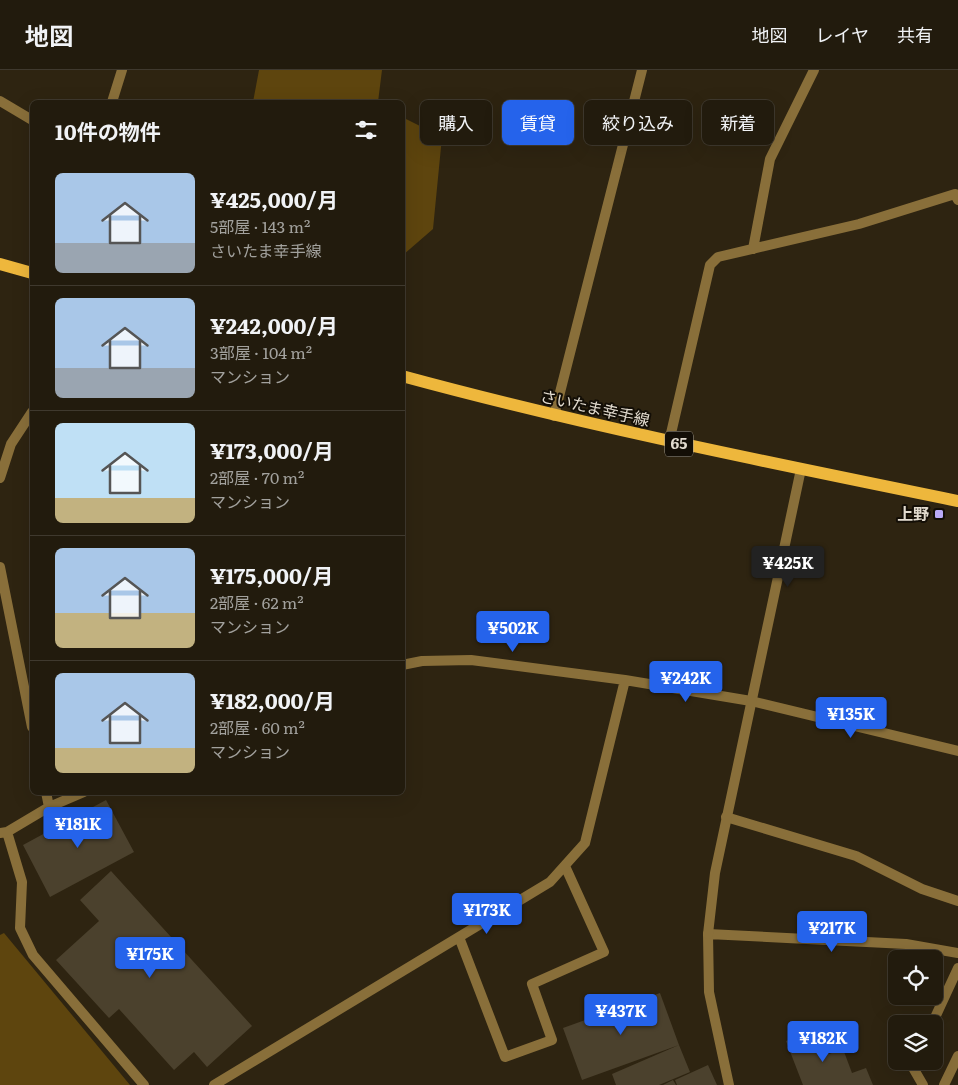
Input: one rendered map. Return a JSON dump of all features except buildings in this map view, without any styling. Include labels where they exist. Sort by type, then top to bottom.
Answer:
[{"type":"main road","points":[[0,264],[30,272]]},
{"type":"main road","name":"さいたま幸手線","points":[[405,377],[554,416],[669,442],[958,501]]},
{"type":"street","points":[[113,100],[122,70]]},
{"type":"street","points":[[554,416],[642,70]]},
{"type":"street","points":[[753,249],[770,160],[814,70]]},
{"type":"street","points":[[0,101],[30,119]]},
{"type":"street","points":[[669,442],[710,265],[718,257],[859,224],[954,194],[958,200]]},
{"type":"street","points":[[0,478],[12,444],[30,415]]},
{"type":"street","points":[[729,1085],[709,992],[708,934],[715,873],[801,469]]},
{"type":"street","points":[[0,568],[30,717]]},
{"type":"street","points":[[405,664],[422,661],[471,660],[625,680],[751,702],[958,752]]},
{"type":"street","points":[[214,1085],[550,882],[585,843],[625,680]]},
{"type":"street","points":[[47,795],[49,807]]},
{"type":"street","points":[[77,795],[49,807],[4,832],[22,882],[20,928],[33,955],[144,1085]]},
{"type":"street","points":[[726,817],[856,856],[922,889],[958,901]]},
{"type":"street","points":[[459,937],[505,1057],[552,1040],[532,984],[604,952],[565,866]]},
{"type":"street","points":[[708,934],[906,944],[958,954]]},
{"type":"street","points":[[936,1015],[958,968]]},
{"type":"street","points":[[944,1085],[958,1056]]},
{"type":"street","points":[[914,1070],[923,1085]]},
{"type":"shaded area","points":[[259,70],[382,70],[378,100],[253,100]]},
{"type":"shaded area","points":[[405,118],[420,126],[420,145],[441,145],[433,229],[405,253]]},
{"type":"shaded area","points":[[4,933],[130,1085],[0,1085],[0,935]]},
{"type":"place","name":"上野","points":[[939,514]]}]
